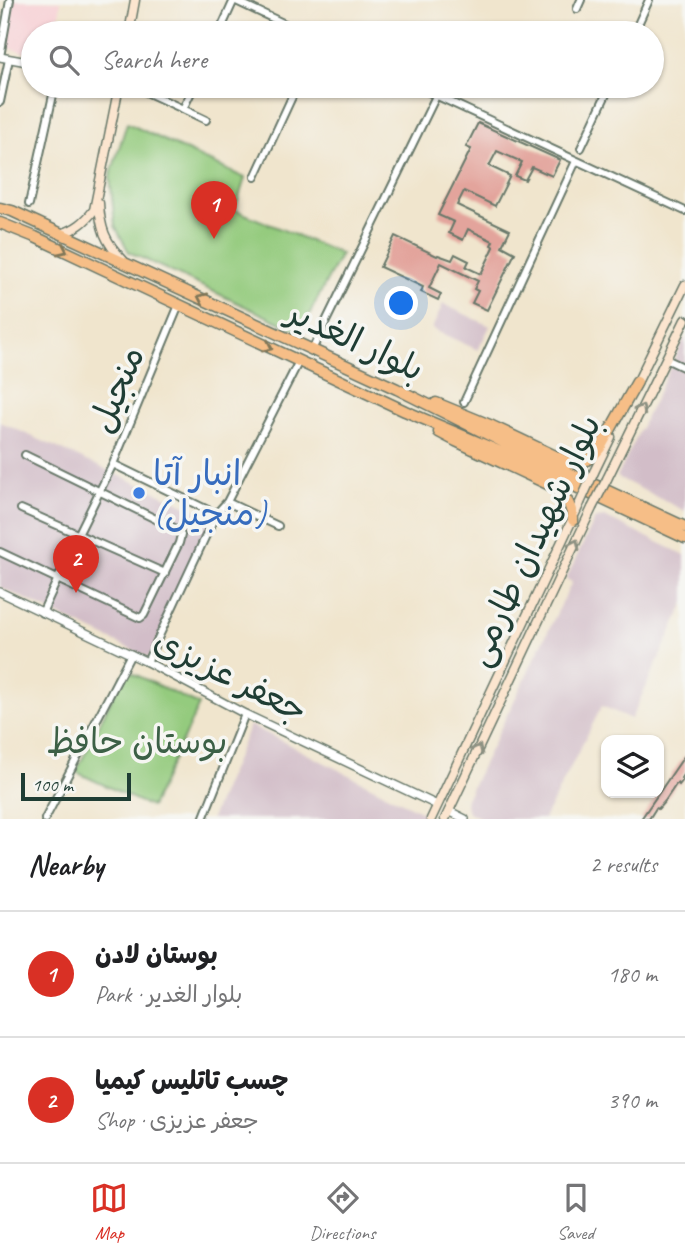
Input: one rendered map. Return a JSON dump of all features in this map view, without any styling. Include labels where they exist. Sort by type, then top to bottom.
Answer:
[{"type":"main road","points":[[131,21],[135,0]]},
{"type":"main road","points":[[61,234],[78,227],[94,210],[117,98]]},
{"type":"main road","points":[[98,193],[99,215],[108,243],[124,262]]},
{"type":"main road","name":"بلوار الغدیر","points":[[0,208],[124,262],[397,389],[509,445],[685,527]]},
{"type":"main road","name":"بلوار الغدیر","points":[[0,223],[685,538]]},
{"type":"main road","name":"بلوار شهیدان طارمی","points":[[431,819],[685,285]]},
{"type":"main road","name":"بلوار شهیدان طارمی","points":[[447,815],[592,508],[685,320]]},
{"type":"main road","points":[[397,389],[451,408],[577,464],[592,458],[600,448],[637,382]]},
{"type":"main road","points":[[405,411],[456,441],[552,486],[566,498],[573,520]]},
{"type":"main road","points":[[437,805],[447,815]]},
{"type":"street","points":[[10,0],[0,57],[21,61]]},
{"type":"street","points":[[224,21],[234,0],[279,21]]},
{"type":"street","points":[[578,9],[581,0]]},
{"type":"street","points":[[639,21],[649,0]]},
{"type":"street","points":[[0,102],[9,59]]},
{"type":"street","points":[[29,204],[52,98]]},
{"type":"street","points":[[160,98],[206,120]]},
{"type":"street","points":[[183,109],[188,98]]},
{"type":"street","points":[[255,177],[291,98]]},
{"type":"street","points":[[312,350],[435,98]]},
{"type":"street","points":[[440,98],[685,211]]},
{"type":"street","points":[[582,148],[605,98]]},
{"type":"street","points":[[464,402],[576,162]]},
{"type":"street","name":"منجیل","points":[[179,305],[113,464],[216,514]]},
{"type":"street","points":[[666,359],[685,368]]},
{"type":"street","points":[[147,662],[216,514],[228,502],[299,361]]},
{"type":"street","points":[[0,552],[140,618],[144,615],[179,543],[181,535],[174,528],[25,455]]},
{"type":"street","points":[[43,613],[113,464]]},
{"type":"street","points":[[228,502],[278,526]]},
{"type":"street","points":[[21,509],[165,573]]},
{"type":"street","name":"جعفر عزیزی","points":[[0,592],[131,654],[245,714],[437,805]]},
{"type":"street","points":[[45,819],[131,654]]},
{"type":"street","points":[[203,819],[245,714]]},
{"type":"street","points":[[447,815],[465,819]]},
{"type":"shaded area","points":[[14,0],[61,1],[58,21],[21,21],[21,51],[4,47]]},
{"type":"shaded area","points":[[443,304],[490,326],[478,350],[432,329]]},
{"type":"shaded area","points":[[685,337],[685,511],[617,477]]},
{"type":"shaded area","points":[[0,422],[214,518],[149,658],[0,587]]},
{"type":"shaded area","points":[[604,517],[685,555],[685,602],[631,719],[602,706],[544,819],[483,819],[468,812],[465,801],[572,582],[566,579],[595,519]]},
{"type":"shaded area","points":[[250,725],[424,813],[421,819],[211,819]]},
{"type":"green space","points":[[127,123],[245,178],[235,210],[341,254],[300,332],[129,252],[115,226],[110,177]]},
{"type":"green space","name":"بوستان حافظ","points":[[130,672],[199,705],[151,807],[76,772],[123,675]]},
{"type":"building","points":[[478,123],[560,160],[552,176],[532,167],[525,180],[515,176],[522,162],[497,151],[489,166],[510,176],[495,206],[464,191],[457,205],[510,230],[502,246],[515,253],[487,310],[472,303],[478,291],[474,289],[478,281],[441,263],[429,288],[441,294],[438,300],[421,292],[423,287],[380,267],[395,236],[437,256],[452,260],[455,254],[469,261],[466,267],[481,274],[494,247],[491,245],[493,241],[468,229],[463,240],[449,233],[454,222],[438,215],[471,149],[466,147]]},
{"type":"building","points":[[685,755],[685,772],[681,778],[683,780],[679,785],[677,783],[649,819],[641,819],[655,798],[664,798],[664,786]]},
{"type":"place","name":"بوستان لادن","points":[[214,239]]},
{"type":"place","name":"انبار آتا (منجیل)","points":[[139,493]]},
{"type":"place","name":"چسب تاتلیس کیمیا","points":[[76,593]]}]
